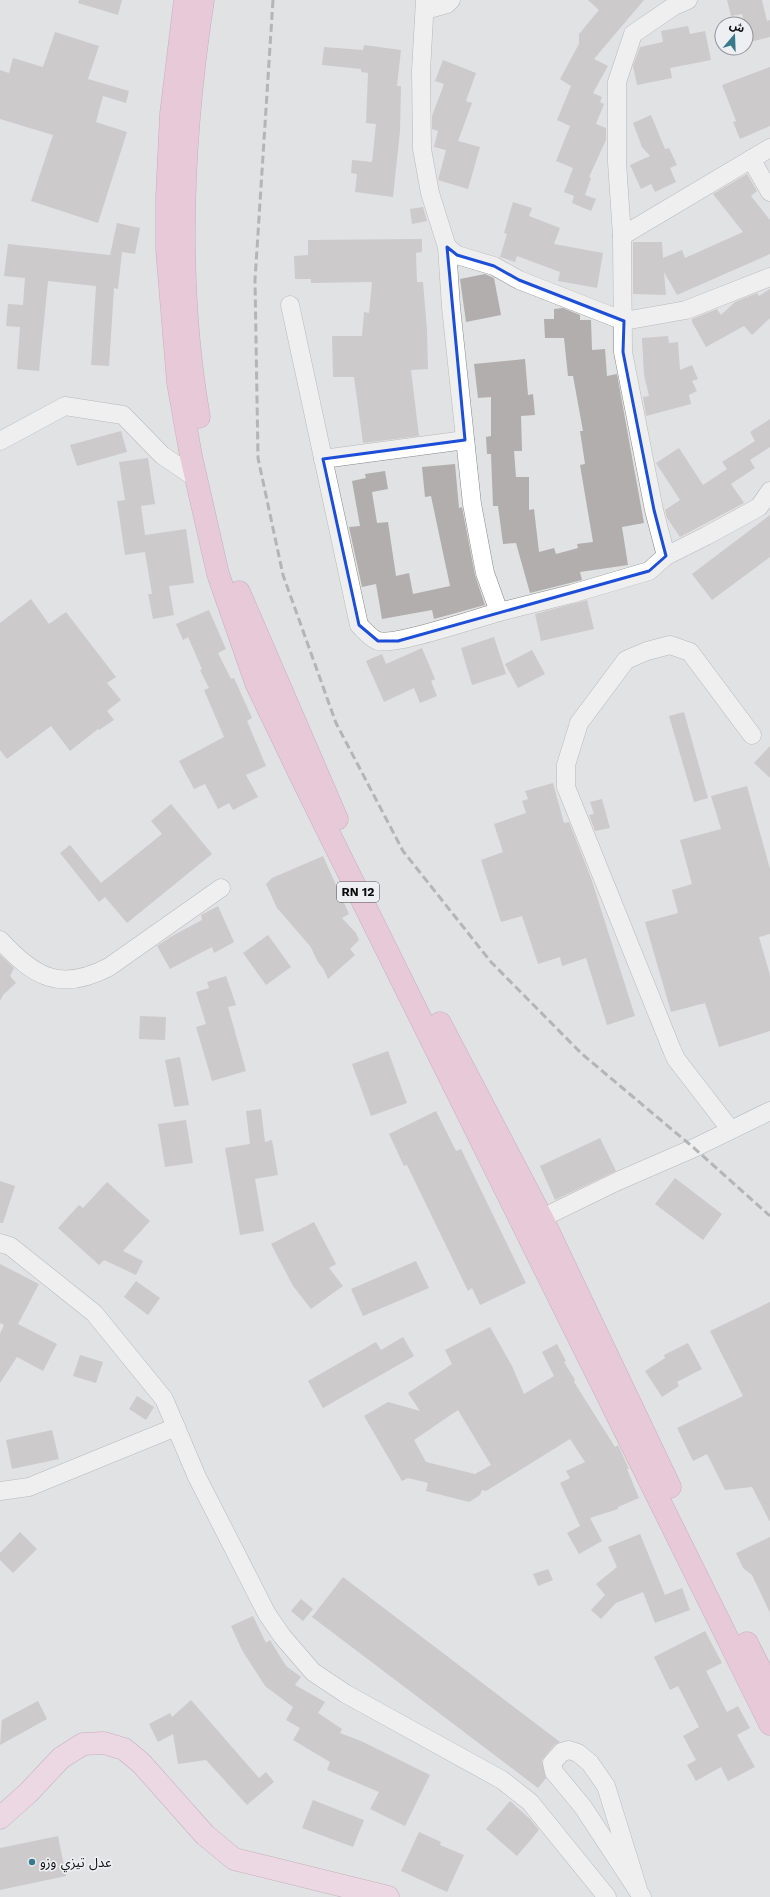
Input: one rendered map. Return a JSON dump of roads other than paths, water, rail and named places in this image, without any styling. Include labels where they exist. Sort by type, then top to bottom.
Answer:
[{"type":"highway","name":"RN 12","points":[[185,0],[171,114],[167,196],[167,250],[178,383],[218,574],[256,683],[309,794],[770,1724]]},
{"type":"highway","name":"RN 12","points":[[203,0],[192,68],[186,152],[184,230],[187,319],[195,394],[221,534],[240,595],[358,868],[542,1218],[677,1500],[770,1688]]},
{"type":"main road","points":[[0,1818],[28,1793],[61,1758],[83,1744],[104,1743],[124,1749],[141,1763],[205,1835],[234,1859],[388,1897]]},
{"type":"street","points":[[451,0],[447,4],[425,5],[420,71],[422,149],[430,193],[447,247],[451,307],[472,504],[486,573],[499,612]]},
{"type":"street","points":[[666,556],[654,510],[623,352],[624,321],[622,236],[617,162],[617,82],[633,34],[674,6],[688,0]]},
{"type":"street","points":[[622,236],[770,148]]},
{"type":"street","points":[[752,159],[770,192]]},
{"type":"street","points":[[447,247],[457,255],[494,266],[519,280],[624,321],[686,310],[770,277]]},
{"type":"street","points":[[290,305],[359,625],[368,635],[378,641],[398,641],[649,572],[666,556],[759,507],[770,491]]},
{"type":"street","points":[[0,441],[65,406],[123,415],[162,455],[197,479]]},
{"type":"street","points":[[323,459],[465,440]]},
{"type":"street","points":[[730,1129],[676,1058],[672,1050],[566,787],[566,765],[579,723],[626,660],[647,651],[670,645],[690,652],[752,735]]},
{"type":"street","points":[[0,940],[23,964],[39,974],[57,979],[76,979],[93,975],[110,967],[221,888]]},
{"type":"street","points":[[542,1218],[618,1181],[694,1148],[730,1129],[770,1111]]},
{"type":"street","points":[[0,1243],[10,1246],[94,1313],[164,1399],[197,1477],[267,1614],[282,1636],[312,1672],[346,1694],[502,1780],[530,1802],[607,1897]]},
{"type":"street","points":[[0,1491],[29,1487],[176,1427]]},
{"type":"street","points":[[569,1750],[578,1754],[590,1763],[606,1786],[640,1893],[616,1859],[583,1807],[554,1772],[552,1763],[562,1752],[569,1750]]},
{"type":"railway","points":[[273,0],[255,280],[258,458],[283,575],[336,723],[403,851],[491,962],[582,1054],[694,1148],[770,1216]]},
{"type":"place","name":"عدل تيزي وزو","points":[[32,1862]]}]
